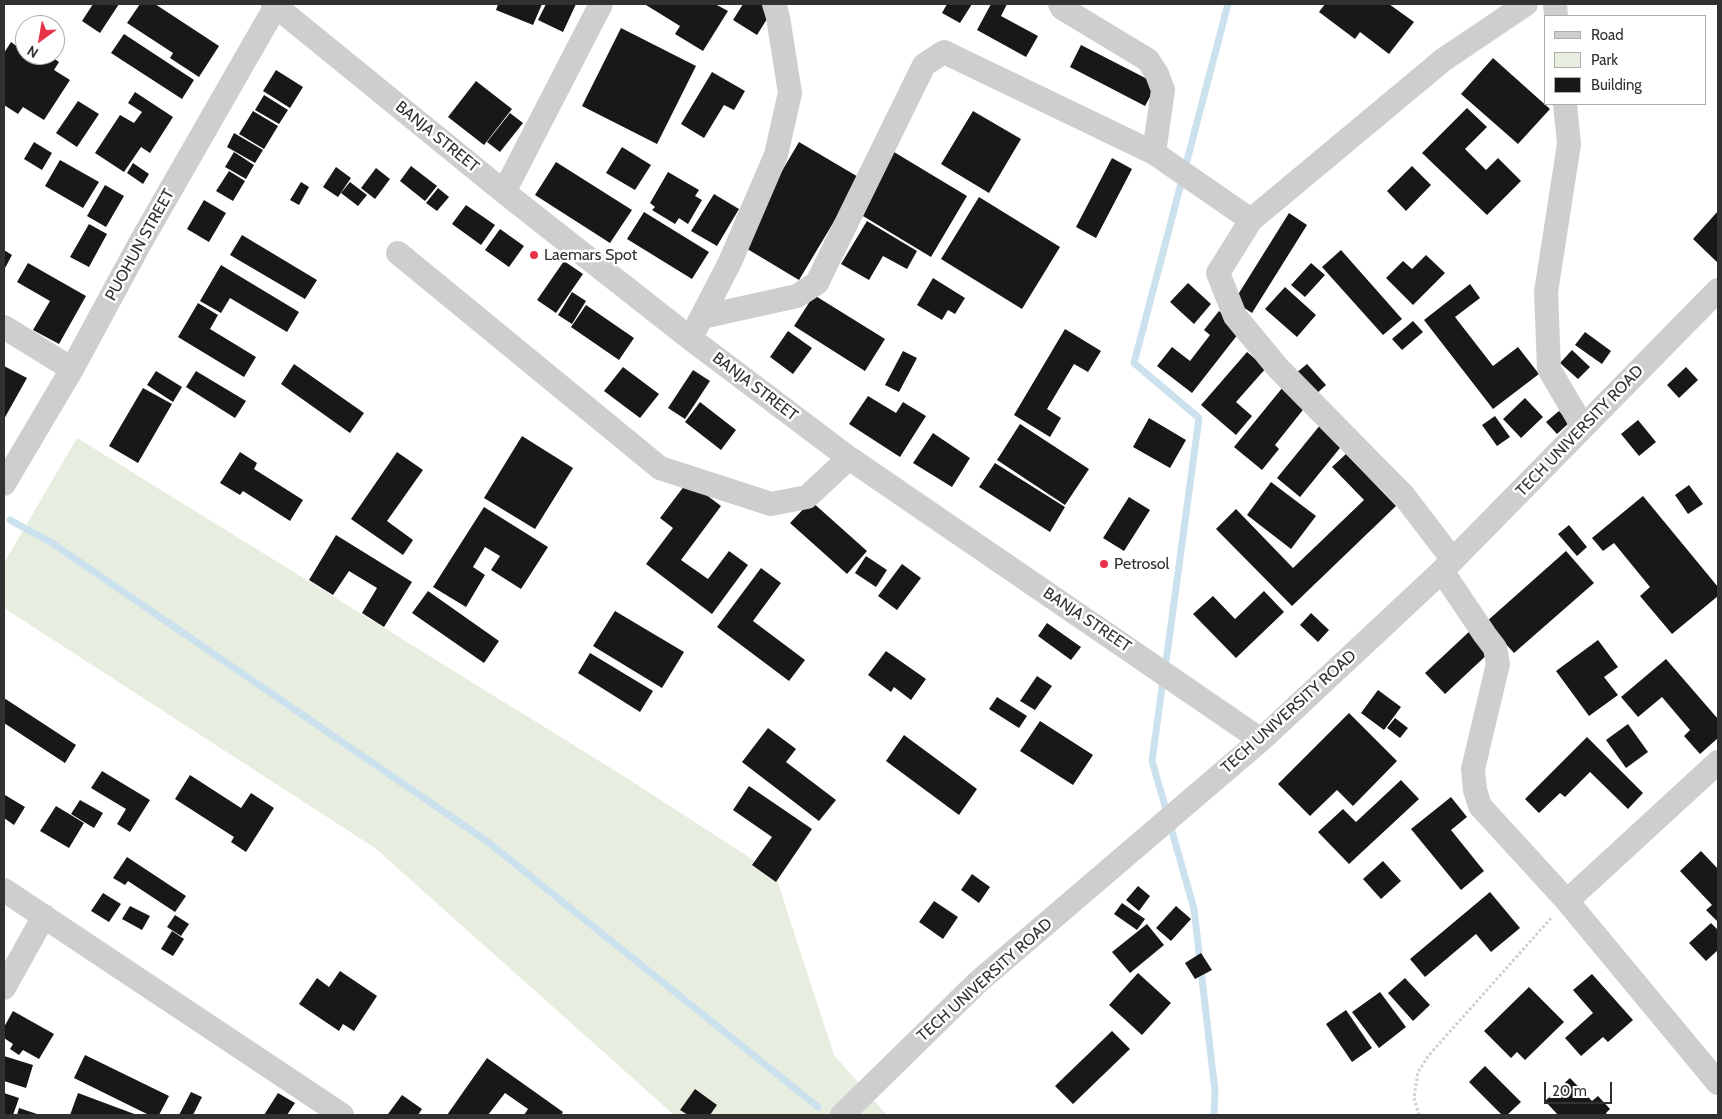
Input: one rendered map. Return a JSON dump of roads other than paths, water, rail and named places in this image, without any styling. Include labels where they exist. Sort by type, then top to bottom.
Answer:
[{"type":"street","points":[[504,192],[602,4]]},
{"type":"street","points":[[691,339],[730,262],[776,154],[790,93],[778,17],[774,4]]},
{"type":"street","points":[[1060,4],[1062,8],[1148,60],[1157,74],[1163,90],[1154,153]]},
{"type":"street","points":[[1526,4],[1443,60],[1251,220],[1218,273],[1235,316],[1278,368],[1404,496],[1447,566],[1485,635],[1495,648],[1498,664],[1473,769],[1475,790],[1480,806],[1567,901],[1718,1083]]},
{"type":"street","name":"BANJA STREET","points":[[276,5],[504,192],[691,339],[849,458],[1260,740]]},
{"type":"street","name":"PUOHUN STREET","points":[[4,484],[72,369],[139,245],[276,5]]},
{"type":"street","points":[[702,317],[797,296],[817,282],[924,65],[944,52],[1154,153],[1251,220]]},
{"type":"street","points":[[1565,105],[1569,144],[1546,292],[1550,369],[1583,427]]},
{"type":"street","points":[[398,253],[660,468],[771,504],[807,497],[849,458]]},
{"type":"street","name":"TECH UNIVERSITY ROAD","points":[[842,1115],[978,982],[1260,740],[1447,566],[1718,290]]},
{"type":"street","points":[[4,327],[72,369]]},
{"type":"street","points":[[1567,901],[1718,762]]},
{"type":"street","points":[[4,890],[342,1115]]},
{"type":"street","points":[[4,988],[44,916]]},
{"type":"waterway","points":[[1165,669],[1199,418],[1134,363],[1228,4]]},
{"type":"waterway","points":[[10,520],[52,543],[488,842],[818,1107]]},
{"type":"waterway","points":[[1163,680],[1152,761],[1167,813]]},
{"type":"waterway","points":[[1170,824],[1194,909],[1215,1091],[1214,1115]]},
{"type":"place","name":"Laemars Spot","points":[[534,255]]},
{"type":"place","name":"Petrosol","points":[[1104,564]]}]
